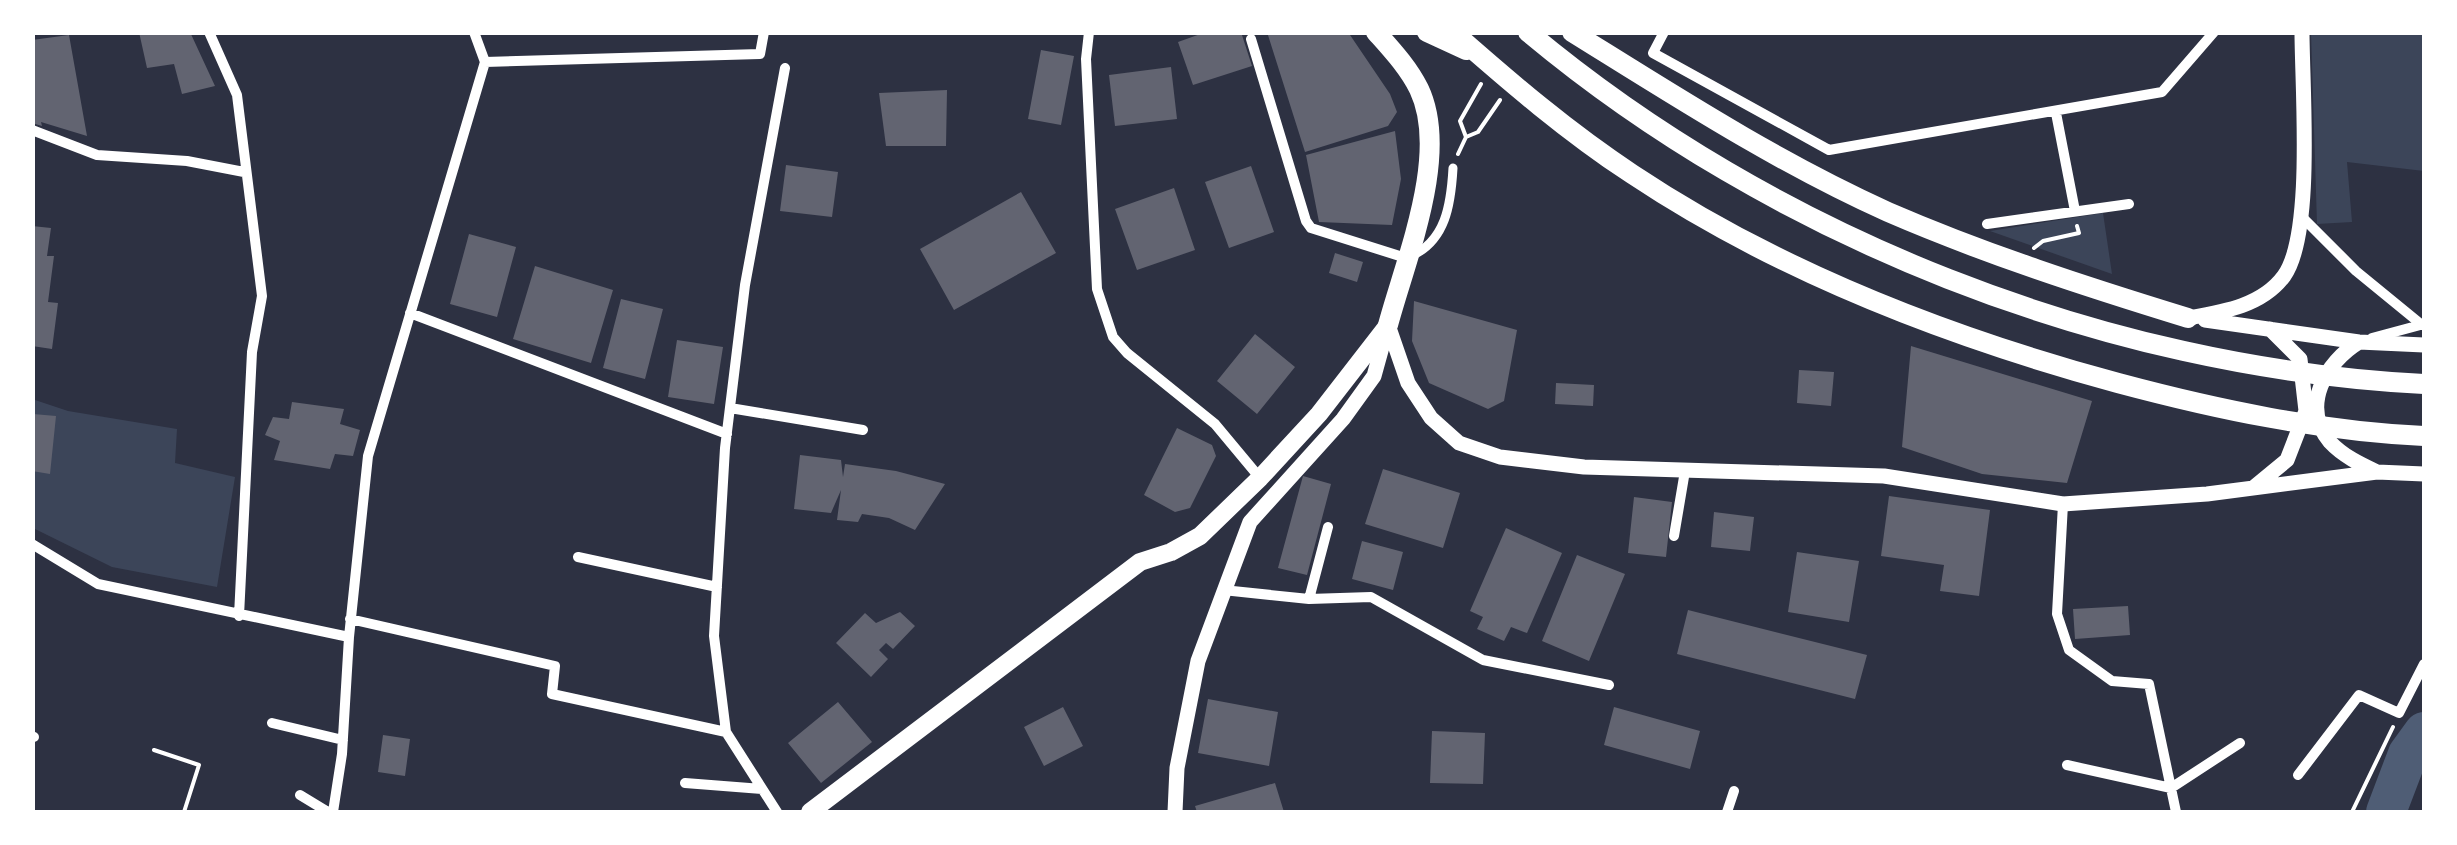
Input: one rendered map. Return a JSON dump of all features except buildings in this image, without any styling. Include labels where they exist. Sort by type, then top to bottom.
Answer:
[{"type":"highway","points":[[1376,32],[1420,90],[1428,119],[1430,160],[1422,206],[1388,325]]},
{"type":"highway","points":[[1427,32],[1482,58]]},
{"type":"highway","points":[[1454,32],[1567,129],[1634,176],[1743,239],[1877,304],[2022,357],[2189,402],[2260,417],[2372,433],[2424,436]]},
{"type":"highway","points":[[1528,32],[1589,83],[1673,142],[1897,259],[2036,311],[2200,354],[2377,382],[2424,384]]},
{"type":"highway","points":[[1572,32],[1762,149],[1889,212],[2025,265],[2188,318]]},
{"type":"main road","points":[[810,812],[1140,562],[1171,552],[1200,536],[1319,414],[1388,325]]},
{"type":"street","points":[[209,32],[237,95],[262,296],[252,352],[239,616]]},
{"type":"street","points":[[300,795],[331,812],[342,740],[348,637],[368,456],[485,62],[474,32]]},
{"type":"street","points":[[485,62],[760,54],[764,32]]},
{"type":"street","points":[[1089,32],[1087,79],[1097,289],[1113,337],[1127,353],[1215,424],[1260,478]]},
{"type":"street","points":[[1664,32],[1653,54],[1829,150],[2162,92],[2214,32]]},
{"type":"street","points":[[2188,318],[2243,306],[2266,293],[2283,277],[2296,252],[2302,32]]},
{"type":"street","points":[[1250,40],[1311,228],[1406,258],[1428,249],[1451,199],[1453,168]]},
{"type":"street","points":[[778,812],[726,732],[714,636],[726,434],[745,285],[785,68]]},
{"type":"street","points":[[2056,112],[2075,211]]},
{"type":"street","points":[[32,130],[97,155],[187,161],[244,172]]},
{"type":"street","points":[[1987,224],[2129,204]]},
{"type":"street","points":[[2300,215],[2356,271],[2423,324]]},
{"type":"street","points":[[410,313],[726,434]]},
{"type":"street","points":[[2188,318],[2359,342],[2424,345]]},
{"type":"street","points":[[2377,472],[2351,460],[2332,444],[2319,417],[2321,383],[2329,366],[2359,342],[2423,324]]},
{"type":"street","points":[[1388,325],[1408,383],[1431,418],[1460,442],[1500,457],[1584,467],[1884,476],[2064,504],[2254,488],[2377,472],[2424,474]]},
{"type":"street","points":[[1176,812],[1177,768],[1198,662],[1250,522],[1343,419],[1374,376],[1388,325]]},
{"type":"street","points":[[2254,488],[2287,460],[2306,411],[2300,359],[2270,330]]},
{"type":"street","points":[[730,408],[863,430]]},
{"type":"street","points":[[1674,536],[1685,471]]},
{"type":"street","points":[[2064,504],[2057,614],[2069,650],[2112,681],[2149,684],[2176,812]]},
{"type":"street","points":[[1309,599],[1328,526]]},
{"type":"street","points":[[32,544],[98,584],[348,637]]},
{"type":"street","points":[[578,557],[717,587]]},
{"type":"street","points":[[1223,590],[1309,599],[1372,598],[1483,660],[1609,685]]},
{"type":"street","points":[[350,620],[555,666],[552,694],[726,732]]},
{"type":"street","points":[[2298,775],[2359,695],[2399,714],[2424,664]]},
{"type":"street","points":[[272,724],[342,740]]},
{"type":"street","points":[[2067,765],[2171,788],[2240,743]]},
{"type":"street","points":[[686,783],[762,789]]},
{"type":"street","points":[[1727,812],[1734,791]]},
{"type":"path","points":[[1460,121],[1466,138],[1478,132],[1501,98]]},
{"type":"path","points":[[2032,250],[2043,241],[2079,233],[2075,211]]},
{"type":"path","points":[[2352,812],[2399,714]]},
{"type":"path","points":[[154,750],[199,765],[184,812]]},
{"type":"shaded area","points":[[2311,33],[2424,33],[2424,171],[2347,162],[2352,222],[2317,224]]},
{"type":"shaded area","points":[[2103,213],[2112,274],[1990,231]]},
{"type":"shaded area","points":[[32,399],[68,411],[177,429],[175,463],[235,477],[217,587],[112,567],[33,528]]},
{"type":"waterway","points":[[2386,812],[2408,754],[2424,732]]}]
